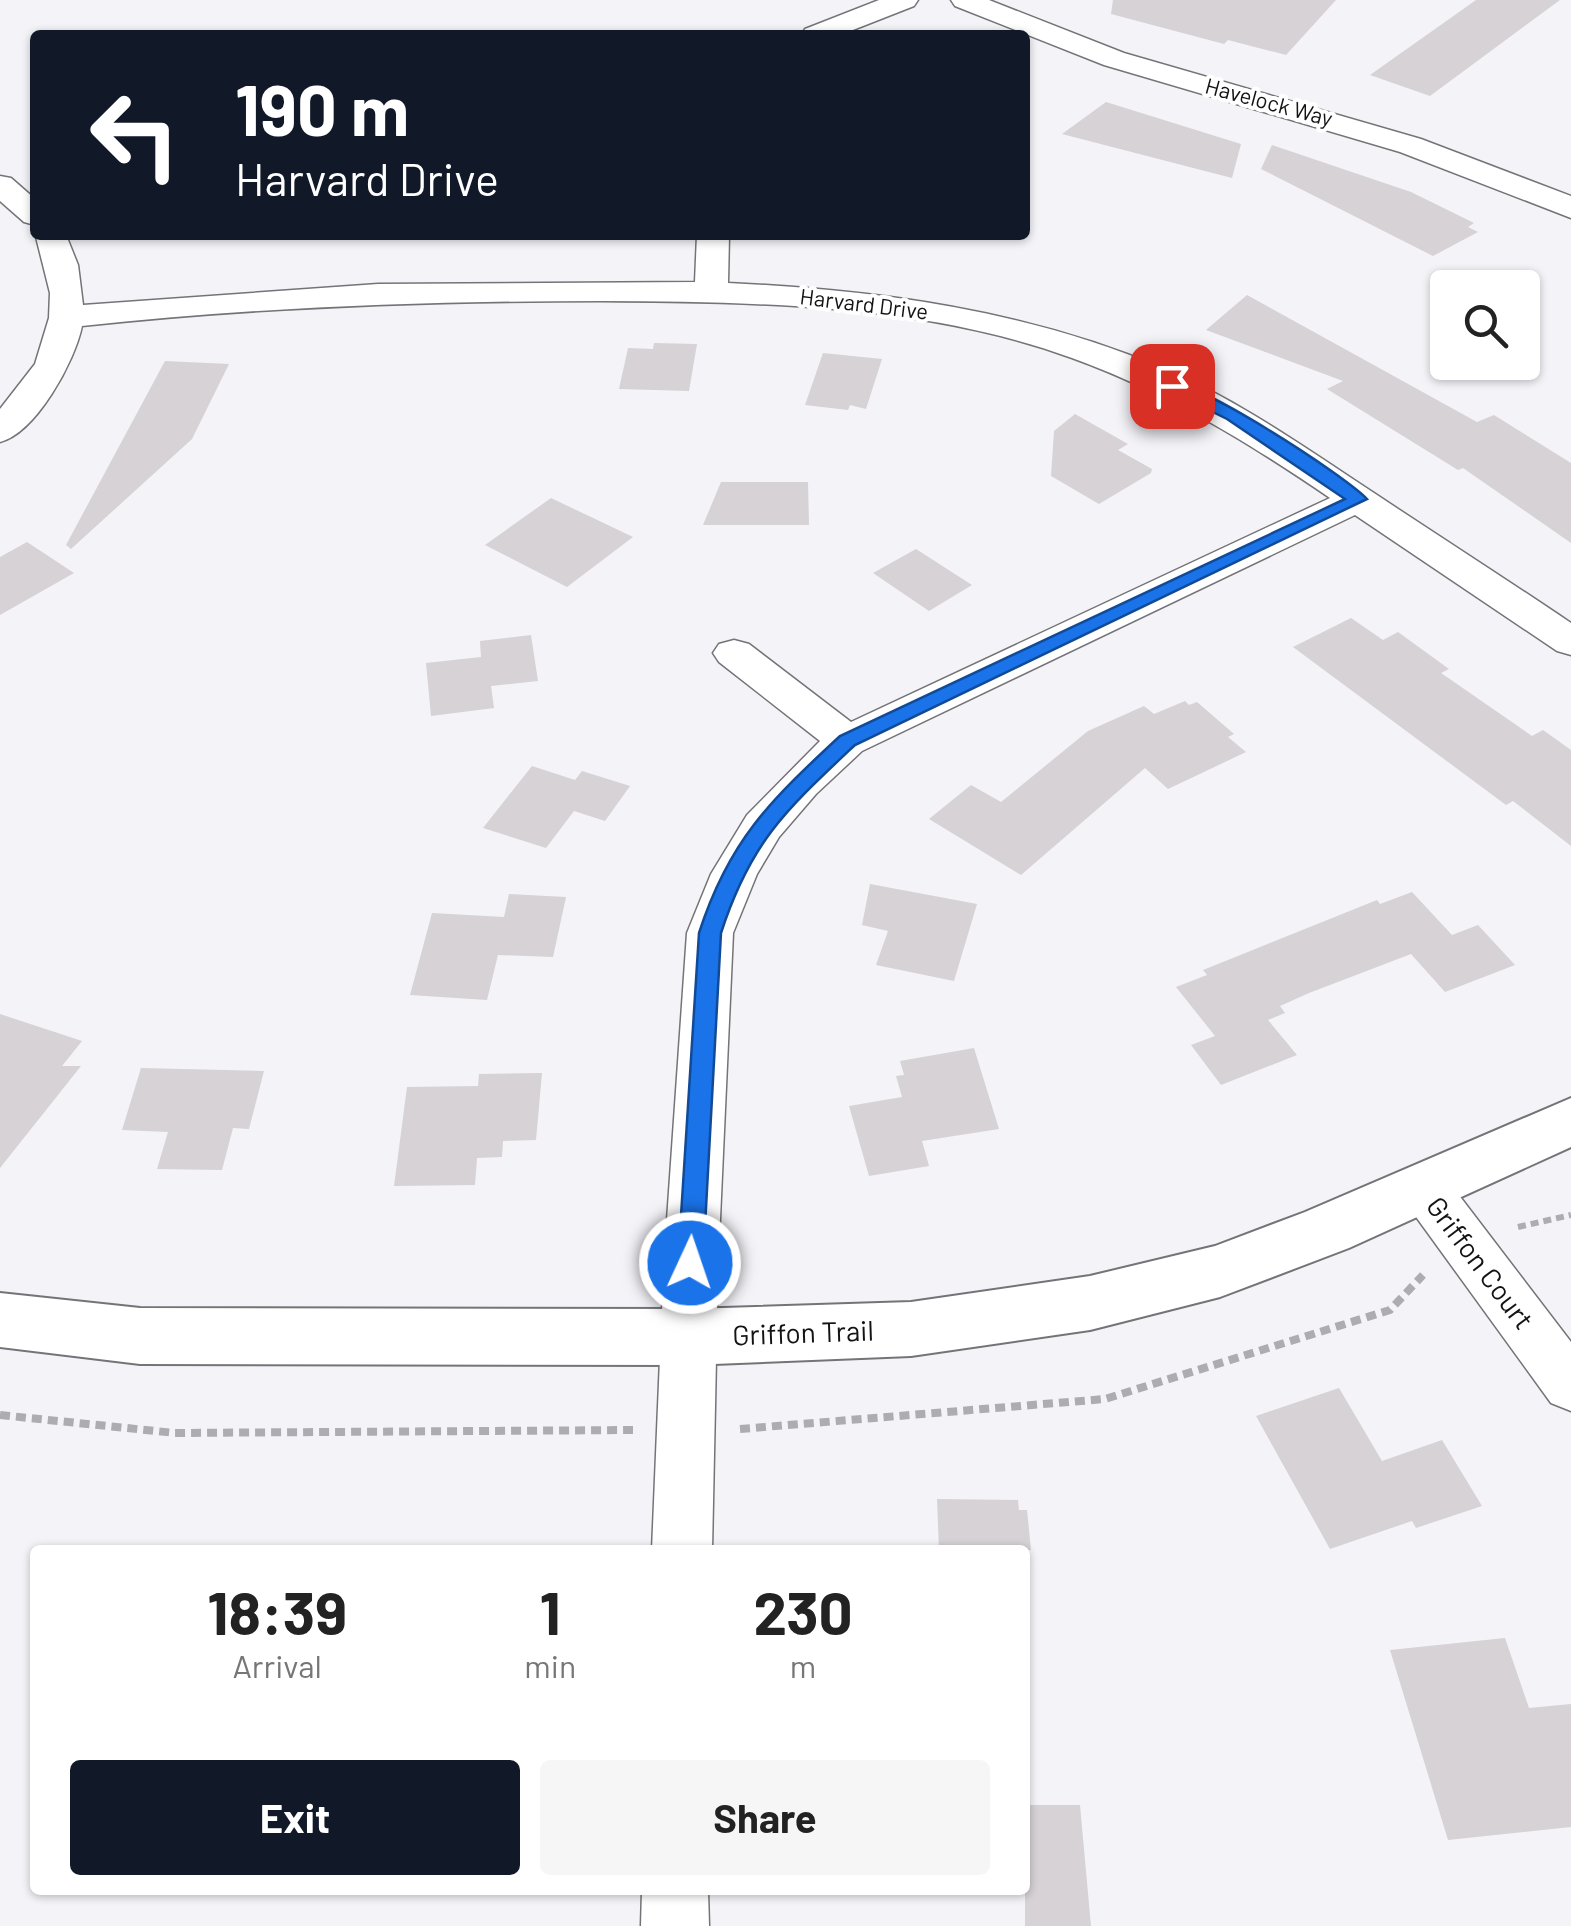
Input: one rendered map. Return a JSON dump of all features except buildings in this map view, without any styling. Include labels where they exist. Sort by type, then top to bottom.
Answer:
[{"type":"street","points":[[828,30],[904,0]]},
{"type":"street","name":"Havelock Way","points":[[965,0],[1031,29],[1136,66],[1461,159],[1571,208]]},
{"type":"street","points":[[0,185],[30,210]]},
{"type":"street","points":[[0,431],[46,374],[70,317],[64,272],[52,240]]},
{"type":"street","points":[[711,291],[713,240]]},
{"type":"street","name":"Harvard Drive","points":[[70,317],[176,305],[368,294],[711,291],[877,302],[959,316],[1089,351],[1234,415],[1571,642]]},
{"type":"street","points":[[682,1545],[688,1337],[710,933],[726,884],[746,847],[800,782],[847,740],[1358,499]]},
{"type":"street","points":[[734,653],[847,740]]},
{"type":"street","name":"Griffon Trail","points":[[0,1320],[140,1336],[688,1337],[911,1329],[1090,1303],[1220,1271],[1424,1188],[1571,1121]]},
{"type":"street","name":"Griffon Court","points":[[1424,1188],[1571,1386]]},
{"type":"street","points":[[675,1926],[676,1895]]},
{"type":"path","points":[[0,1416],[175,1433]]},
{"type":"route","points":[[690,1263],[710,933],[726,884],[746,847],[786,798],[847,740],[1358,499],[1234,415],[1172,386]]}]
